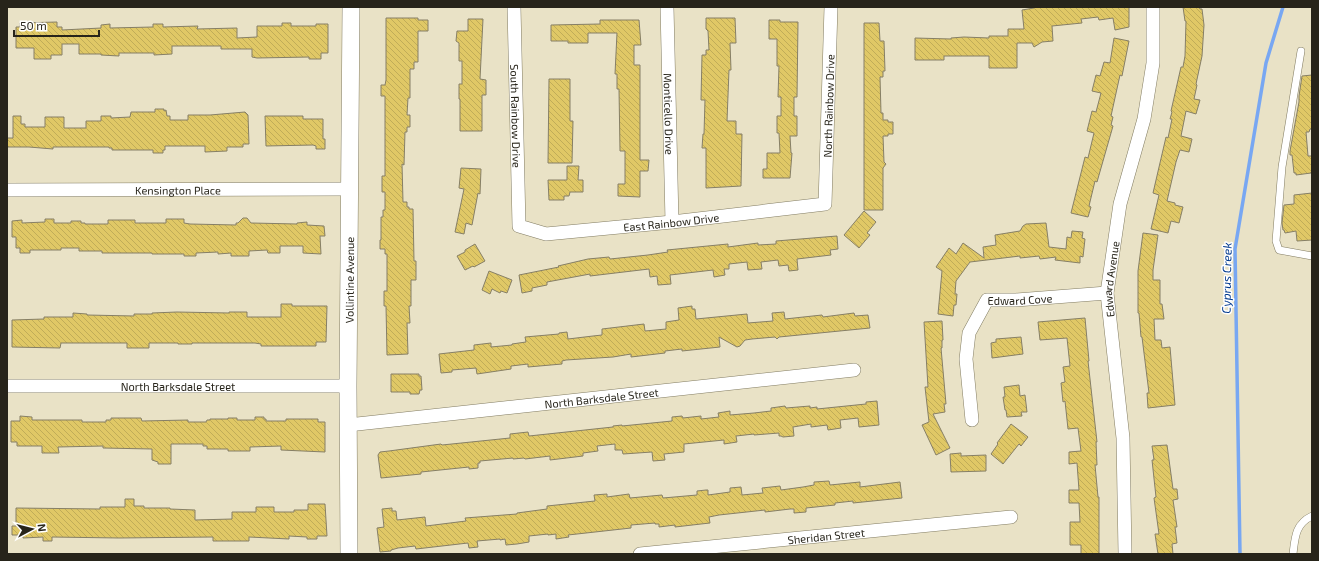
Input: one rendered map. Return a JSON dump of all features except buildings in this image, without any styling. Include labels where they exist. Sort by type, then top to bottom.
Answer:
[{"type":"street","name":"Vollintine Avenue","points":[[349,554],[348,386],[351,7]]},
{"type":"street","name":"South Rainbow Drive","points":[[514,7],[519,226]]},
{"type":"street","name":"Monticello Drive","points":[[667,7],[672,222]]},
{"type":"street","name":"North Rainbow Drive","points":[[825,204],[831,7]]},
{"type":"street","name":"Edward Avenue","points":[[1125,554],[1123,438],[1107,293],[1120,204],[1144,119],[1153,63],[1153,7]]},
{"type":"street","name":"Kensington Place","points":[[7,190],[350,189]]},
{"type":"street","name":"East Rainbow Drive","points":[[519,226],[546,234],[672,222],[825,204]]},
{"type":"street","name":"Edward Cove","points":[[972,420],[966,359],[969,333],[987,300],[1016,300],[1107,293]]},
{"type":"street","name":"North Barksdale Street","points":[[348,425],[854,370]]},
{"type":"street","name":"North Barksdale Street","points":[[7,386],[348,386]]},
{"type":"street","name":"Sheridan Street","points":[[640,554],[1011,516]]},
{"type":"lane","points":[[1301,51],[1282,167],[1276,241],[1279,250],[1312,256]]},
{"type":"lane","points":[[1293,554],[1295,533],[1307,518],[1312,516]]},
{"type":"waterway","name":"Cyprus Creek","points":[[1240,554],[1235,249],[1266,63],[1283,7]]}]
